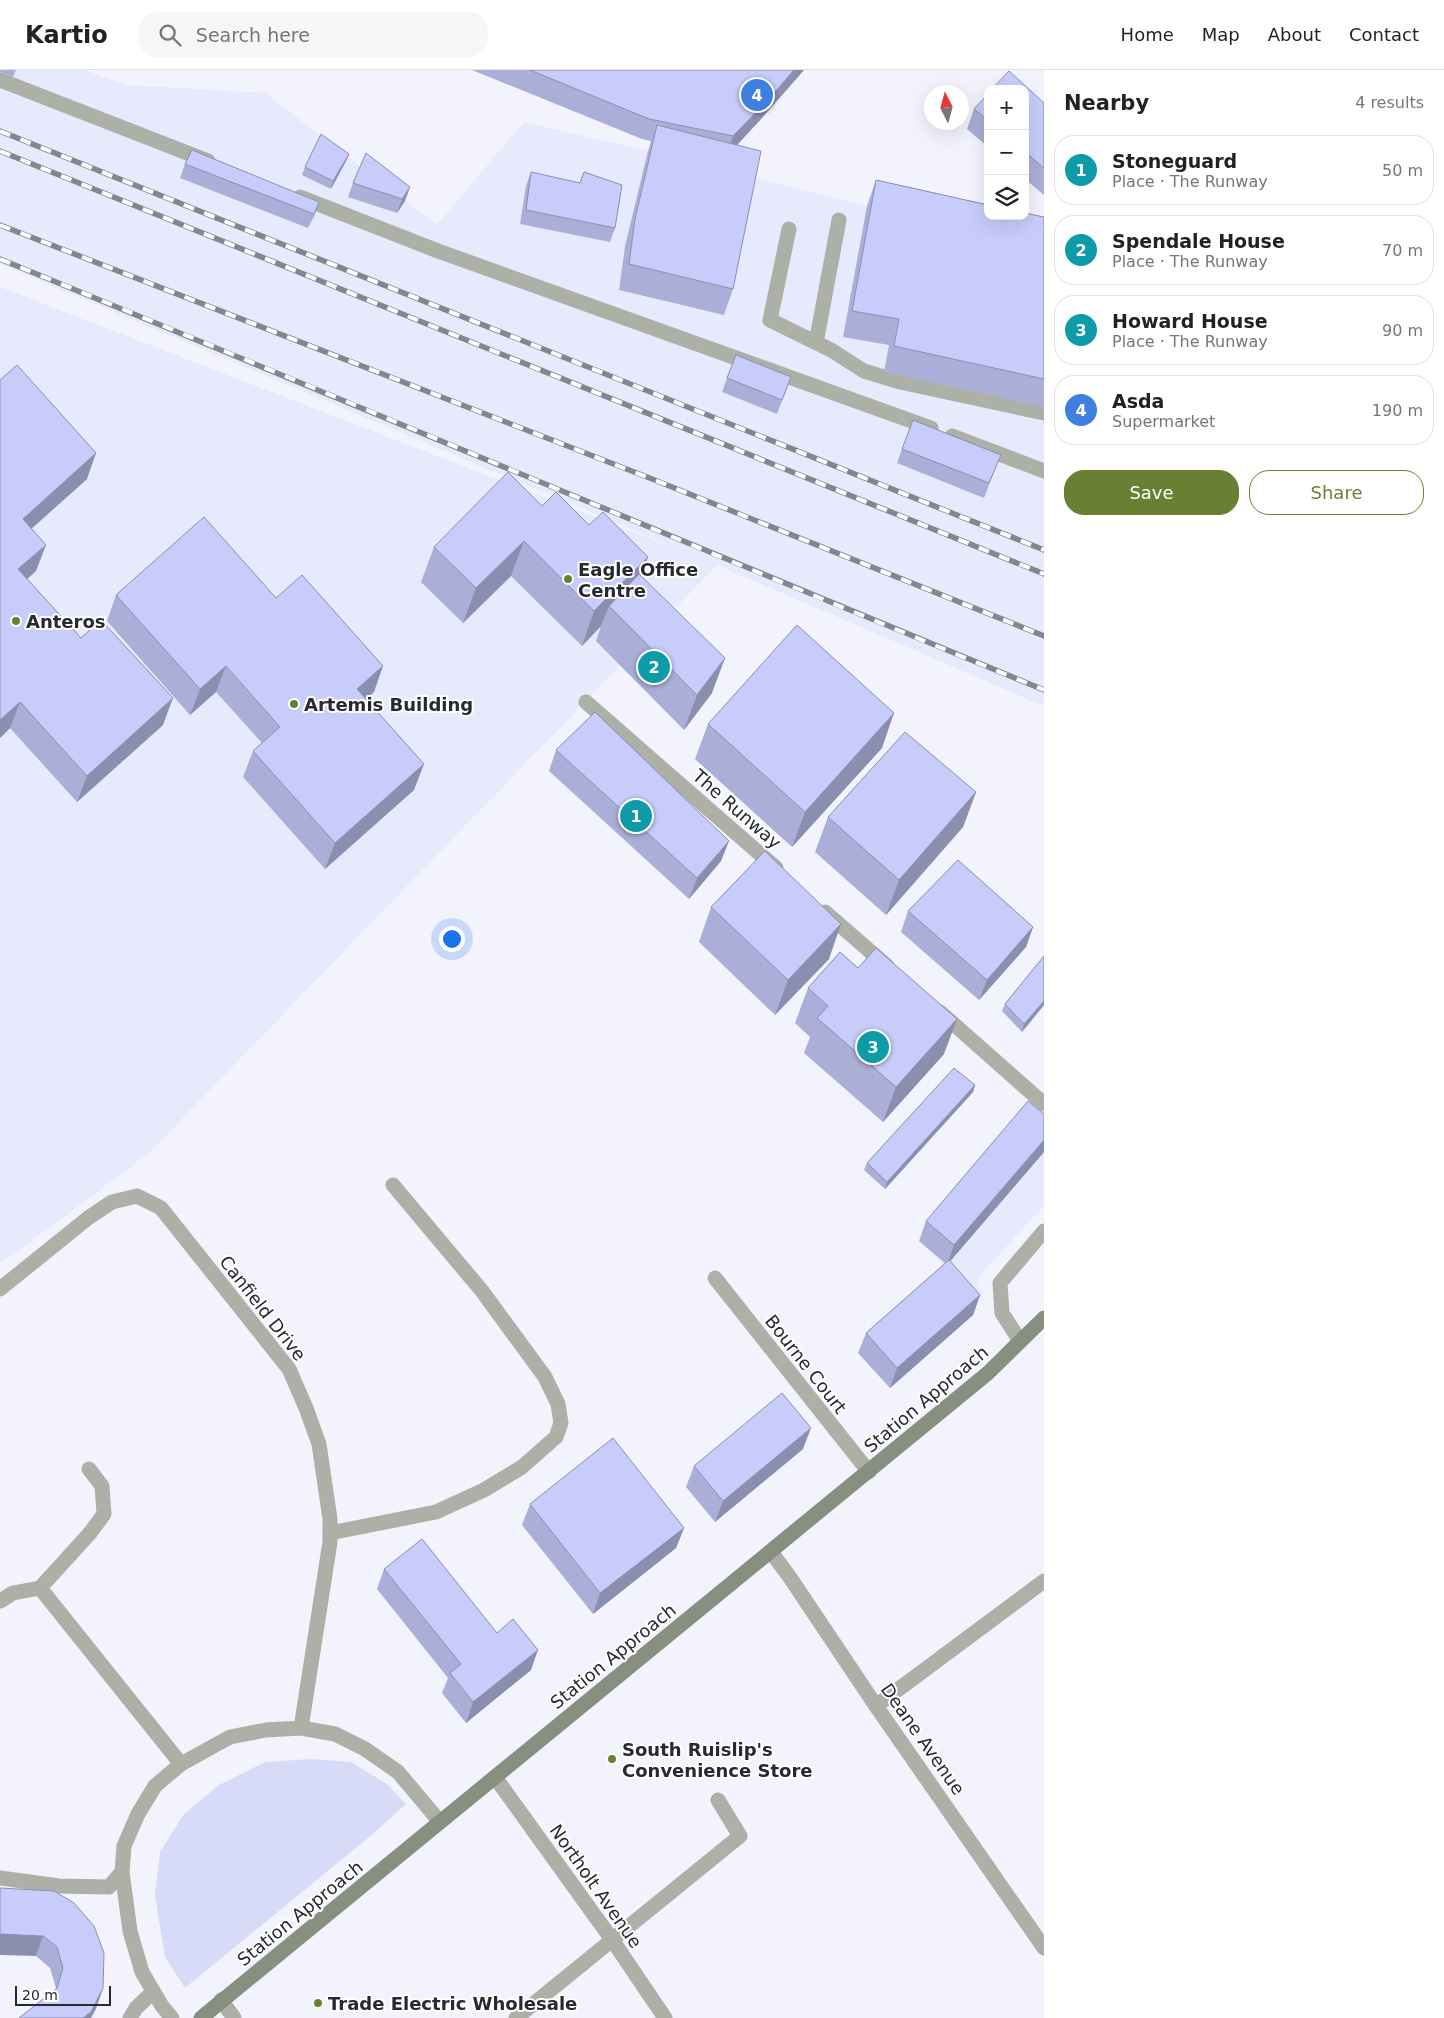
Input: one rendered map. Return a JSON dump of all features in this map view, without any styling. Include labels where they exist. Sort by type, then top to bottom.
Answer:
[{"type":"street","points":[[0,80],[218,164]]},
{"type":"street","points":[[282,190],[438,251],[889,412],[1044,471]]},
{"type":"street","points":[[816,343],[839,220]]},
{"type":"street","points":[[789,229],[770,320],[831,350],[864,372],[900,382],[1044,413]]},
{"type":"street","name":"The Runway","points":[[586,702],[783,875]]},
{"type":"street","points":[[813,901],[895,973]]},
{"type":"street","points":[[932,1006],[1044,1104]]},
{"type":"street","points":[[330,1533],[436,1512],[484,1490],[522,1466],[556,1437],[561,1423],[558,1404],[545,1377],[482,1291],[393,1185]]},
{"type":"street","name":"Canfield Drive","points":[[0,1289],[88,1218],[112,1202],[136,1196],[160,1208],[289,1370],[319,1444],[330,1519],[330,1533],[301,1728]]},
{"type":"street","points":[[1020,1341],[1002,1313],[1000,1283],[1044,1231]]},
{"type":"street","name":"Bourne Court","points":[[715,1278],[869,1472]]},
{"type":"street","name":"Station Approach","points":[[201,2018],[869,1472],[988,1373],[1020,1341],[1043,1323]]},
{"type":"street","points":[[0,1601],[13,1593],[40,1588],[90,1533],[104,1514],[102,1486],[89,1469]]},
{"type":"street","name":"Deane Avenue","points":[[771,1552],[1044,1948]]},
{"type":"street","points":[[876,1706],[1044,1581]]},
{"type":"street","points":[[40,1588],[181,1764]]},
{"type":"street","points":[[172,2018],[153,1992],[142,1972],[130,1931],[122,1872],[124,1846],[138,1814],[155,1786],[181,1764],[230,1737],[266,1730],[301,1728],[335,1734],[365,1749],[398,1772],[440,1822]]},
{"type":"street","name":"Northolt Avenue","points":[[495,1777],[613,1940],[665,2018]]},
{"type":"street","points":[[516,2018],[740,1836],[718,1800]]},
{"type":"street","points":[[0,1878],[59,1886],[109,1887],[122,1872]]},
{"type":"street","points":[[130,2018],[136,2008],[153,1992]]},
{"type":"street","points":[[221,2000],[234,2018]]},
{"type":"shaded area","points":[[0,70],[84,70],[127,85],[265,93],[437,225],[524,122],[867,206],[1044,246],[1044,706],[717,565],[150,1152],[0,1264],[0,287],[693,555],[0,264]]},
{"type":"shaded area","points":[[1044,1090],[1044,1205],[977,1279],[984,1302],[919,1241],[1021,1122]]},
{"type":"shaded area","points":[[311,1759],[351,1762],[387,1784],[406,1804],[374,1833],[185,1988],[165,1957],[155,1895],[160,1852],[184,1814],[219,1785],[265,1762]]},
{"type":"building","points":[[530,70],[794,70],[733,136],[649,119]]},
{"type":"building","points":[[1009,71],[1024,85],[996,85]]},
{"type":"building","points":[[1029,89],[1044,103],[1044,168],[1029,155]]},
{"type":"building","points":[[984,98],[984,117],[974,109]]},
{"type":"building","points":[[657,125],[761,151],[733,289],[629,264],[635,219]]},
{"type":"building","points":[[321,134],[349,154],[333,181],[305,167]]},
{"type":"building","points":[[192,150],[319,202],[314,214],[185,164]]},
{"type":"building","points":[[366,153],[410,187],[402,199],[353,183]]},
{"type":"building","points":[[531,172],[580,183],[584,172],[622,185],[615,228],[526,210]]},
{"type":"building","points":[[876,180],[984,204],[984,220],[1029,220],[1029,214],[1044,217],[1044,379],[894,346],[899,319],[852,311]]},
{"type":"building","points":[[736,355],[791,377],[782,400],[727,378]]},
{"type":"building","name":"Anteros","points":[[17,365],[96,453],[23,519],[46,545],[18,569],[81,638],[101,620],[173,698],[87,776],[20,702],[0,720],[0,380]]},
{"type":"building","points":[[913,420],[1001,455],[989,483],[902,449]]},
{"type":"building","points":[[508,472],[542,506],[556,492],[589,525],[603,512],[648,557],[594,611],[524,541],[476,588],[434,547]]},
{"type":"building","name":"Artemis Building","points":[[204,517],[276,598],[302,575],[383,666],[357,689],[424,764],[335,843],[253,751],[280,727],[226,666],[200,689],[116,595]]},
{"type":"building","points":[[639,574],[725,658],[697,695],[609,606]]},
{"type":"building","points":[[797,625],[894,713],[805,812],[708,724]]},
{"type":"building","points":[[595,712],[729,841],[697,878],[556,750]]},
{"type":"building","points":[[905,732],[976,792],[899,880],[828,817]]},
{"type":"building","points":[[765,851],[841,924],[788,980],[711,907]]},
{"type":"building","points":[[958,860],[1033,927],[987,980],[908,911]]},
{"type":"building","points":[[876,948],[957,1019],[896,1087],[817,1018],[828,1006],[808,988],[840,952],[858,968]]},
{"type":"building","points":[[1044,956],[1044,1001],[1024,1024],[1005,1004]]},
{"type":"building","points":[[954,1068],[975,1085],[887,1182],[867,1163]]},
{"type":"building","points":[[1028,1101],[1044,1114],[1044,1140],[954,1245],[926,1221]]},
{"type":"building","points":[[949,1260],[980,1295],[897,1368],[866,1333]]},
{"type":"building","points":[[782,1393],[811,1428],[723,1501],[694,1466]]},
{"type":"building","points":[[613,1438],[684,1528],[600,1593],[530,1504]]},
{"type":"building","points":[[422,1539],[497,1633],[513,1619],[538,1650],[473,1702],[450,1673],[461,1664],[384,1569]]},
{"type":"building","points":[[0,1888],[54,1891],[74,1903],[94,1926],[104,1953],[103,1988],[91,2012],[83,2018],[19,2018],[57,1988],[63,1968],[57,1947],[43,1936],[0,1934]]},
{"type":"railway","points":[[0,131],[1044,550]]},
{"type":"railway","points":[[0,151],[1044,574]]},
{"type":"railway","points":[[0,225],[647,477],[1044,636]]},
{"type":"railway","points":[[0,259],[1044,690]]},
{"type":"place","name":"Asda","points":[[757,95]]},
{"type":"place","name":"Eagle Office Centre","points":[[568,579]]},
{"type":"place","name":"Anteros","points":[[16,621]]},
{"type":"place","name":"Spendale House","points":[[654,667]]},
{"type":"place","name":"Artemis Building","points":[[294,704]]},
{"type":"place","name":"Stoneguard","points":[[636,816]]},
{"type":"place","name":"Howard House","points":[[873,1047]]},
{"type":"place","name":"South Ruislip's Convenience Store","points":[[612,1759]]},
{"type":"place","name":"Trade Electric Wholesale","points":[[318,2003]]}]
